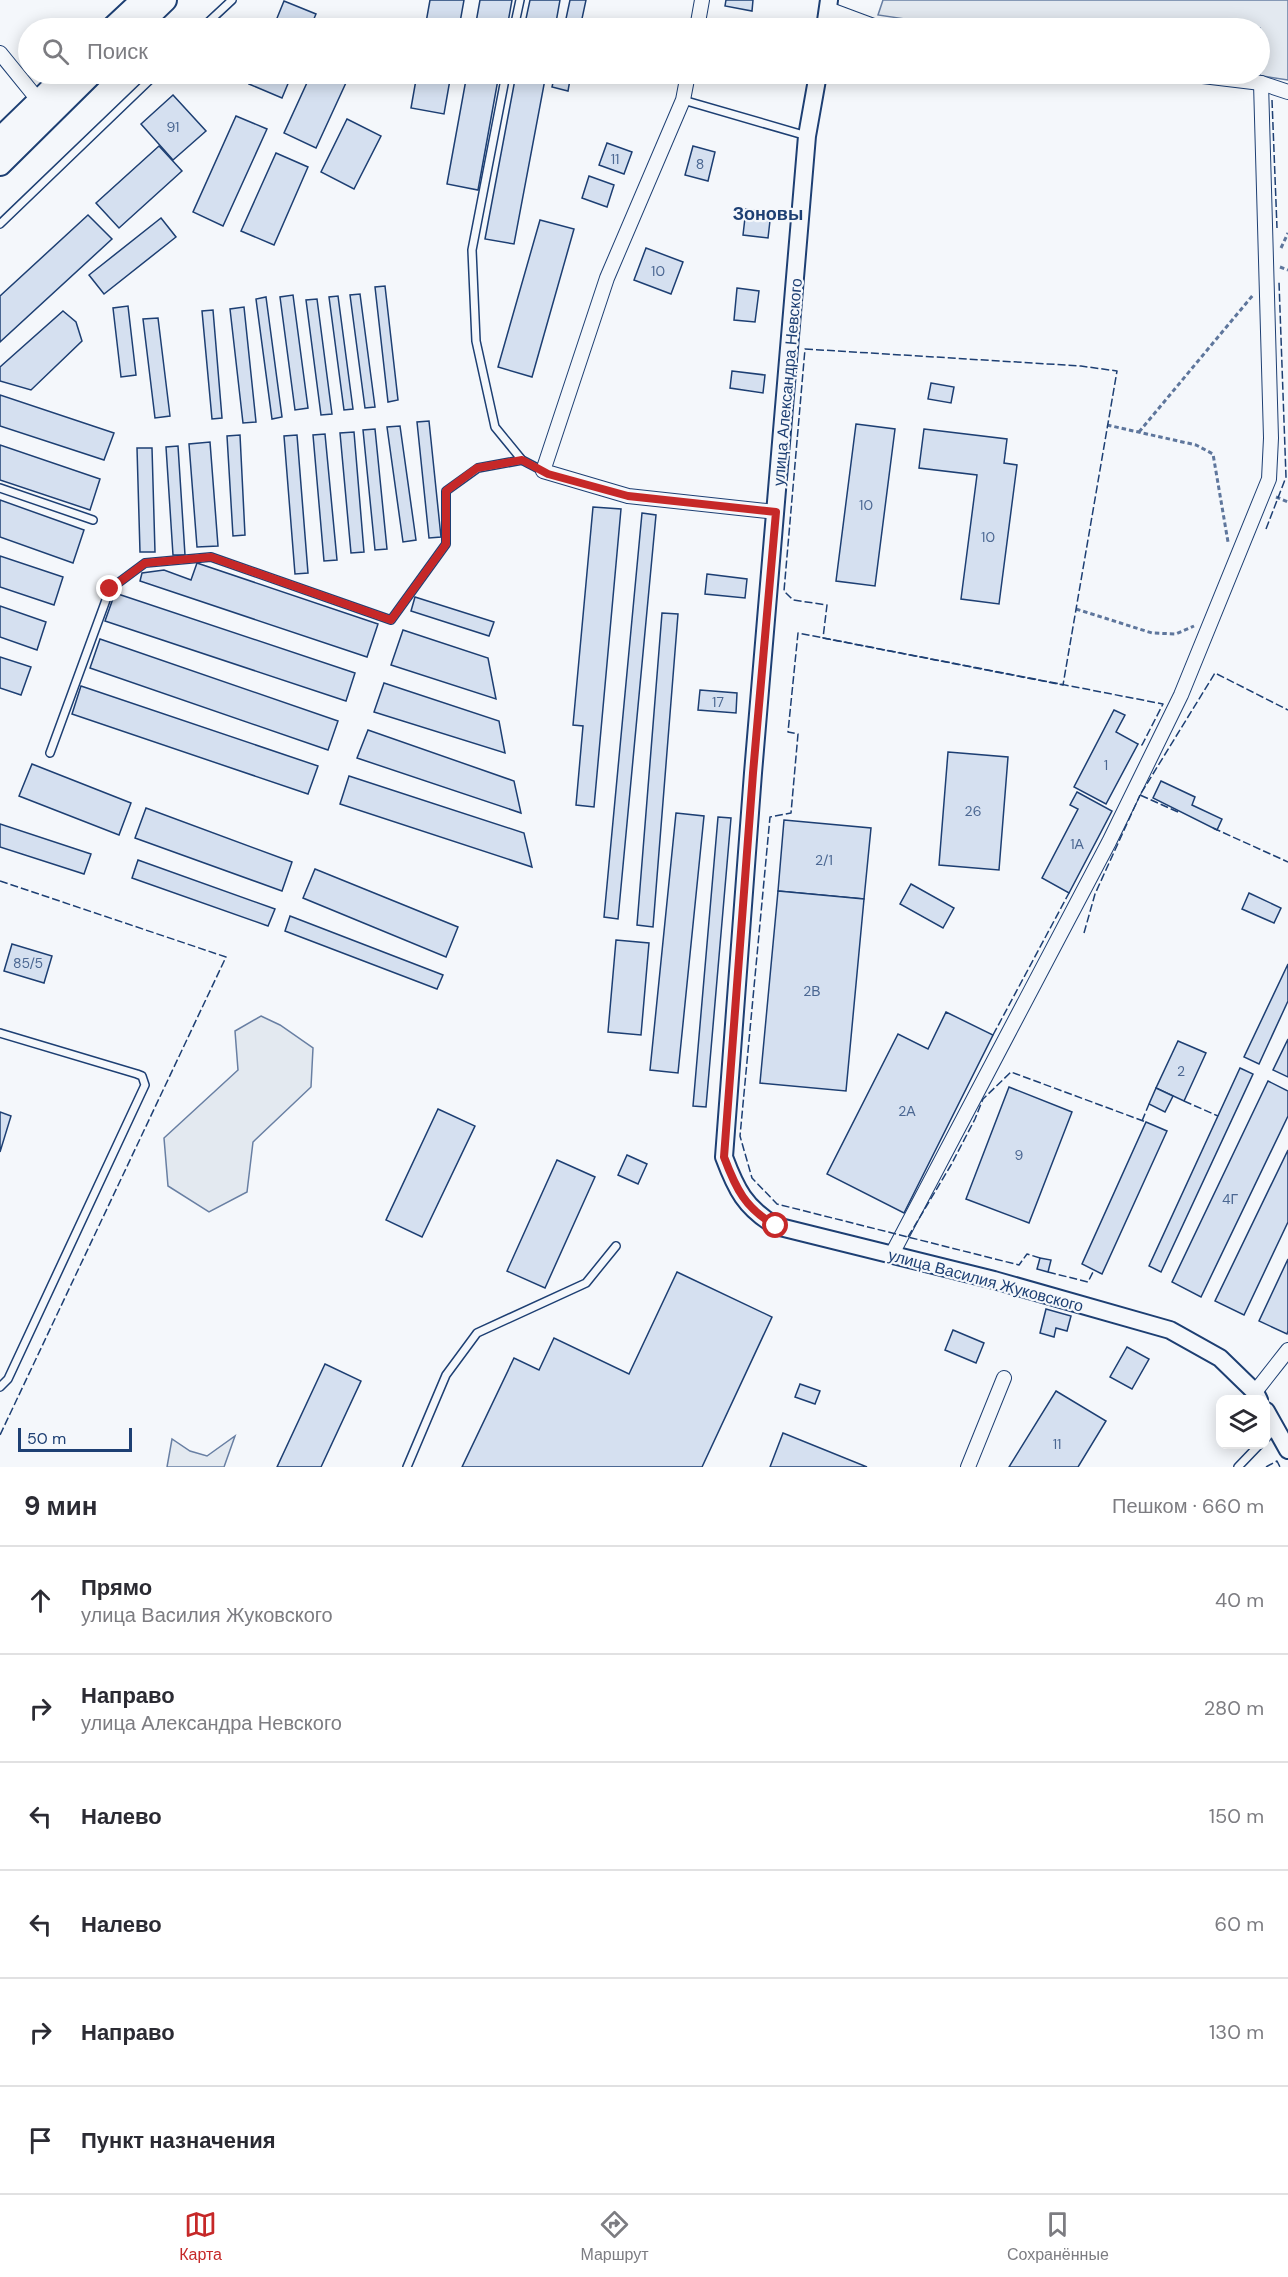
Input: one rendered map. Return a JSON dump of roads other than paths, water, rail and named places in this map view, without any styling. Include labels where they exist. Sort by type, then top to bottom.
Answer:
[{"type":"highway","points":[[124,18],[143,0]]},
{"type":"highway","points":[[146,18],[165,0]]},
{"type":"highway","points":[[0,139],[56,84]]},
{"type":"highway","points":[[0,164],[81,84]]},
{"type":"street","points":[[699,18],[702,0]]},
{"type":"street","points":[[829,4],[858,18]]},
{"type":"street","points":[[0,53],[18,75]]},
{"type":"street","points":[[25,84],[39,101]]},
{"type":"street","points":[[686,84],[683,100],[607,278],[543,471],[628,496],[776,512]]},
{"type":"street","name":"улица Александра Невского","points":[[724,1157],[753,773],[807,136],[816,84]]},
{"type":"street","points":[[892,1254],[1108,842],[1181,695],[1269,479],[1271,438],[1261,84]]},
{"type":"street","points":[[1264,84],[1288,92]]},
{"type":"street","name":"улица Василия Жуковского","points":[[724,1157],[735,1186],[757,1215],[776,1226],[994,1280],[1170,1330],[1220,1358],[1256,1395]]},
{"type":"street","points":[[1258,1395],[1288,1350]]},
{"type":"street","points":[[969,1467],[1004,1378]]},
{"type":"street","points":[[1270,1434],[1288,1450]]},
{"type":"lane","points":[[213,18],[232,0]]},
{"type":"lane","points":[[516,18],[520,0]]},
{"type":"lane","points":[[0,224],[146,84]]},
{"type":"lane","points":[[504,84],[472,250],[476,341],[495,427],[522,460],[543,471]]},
{"type":"lane","points":[[683,100],[807,136]]},
{"type":"lane","points":[[50,753],[110,589],[145,563],[211,557],[391,620],[446,544],[446,491],[477,468],[522,460]]},
{"type":"lane","points":[[0,488],[93,520]]},
{"type":"lane","points":[[0,1034],[137,1074],[142,1076],[145,1085],[8,1379],[0,1387]]},
{"type":"lane","points":[[407,1467],[446,1375],[477,1333],[586,1283],[616,1246]]},
{"type":"lane","points":[[1238,1467],[1255,1449]]},
{"type":"district","name":"Зоновы","points":[[768,214]]}]
